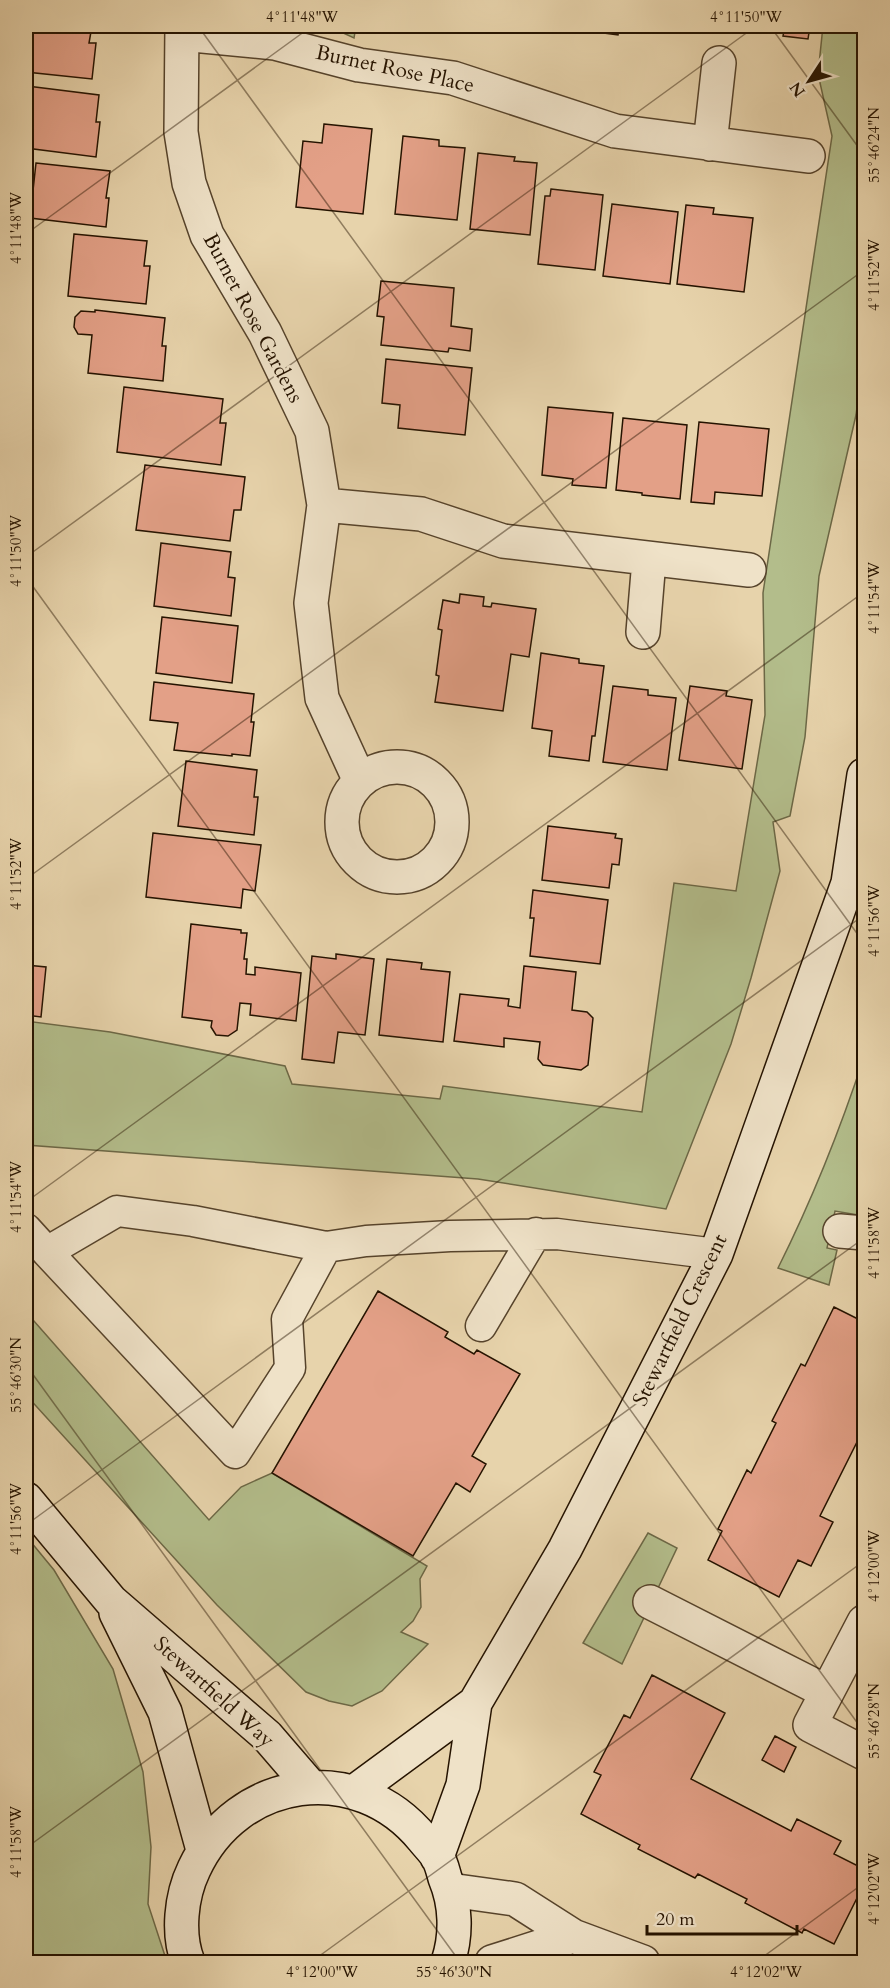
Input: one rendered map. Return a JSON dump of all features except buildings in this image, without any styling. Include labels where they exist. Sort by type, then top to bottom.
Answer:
[{"type":"street","name":"Burnet Rose Place","points":[[182,30],[275,42],[359,64],[453,78],[615,131],[808,156]]},
{"type":"street","name":"Burnet Rose Gardens","points":[[182,30],[181,132],[189,183],[207,235],[266,333],[312,431],[324,505],[311,603],[322,698],[360,781]]},
{"type":"street","points":[[710,144],[719,63]]},
{"type":"street","points":[[324,505],[421,514],[503,541],[749,570]]},
{"type":"street","points":[[643,632],[650,560]]},
{"type":"street","name":"Stewartfield Crescent","points":[[437,1857],[464,1785],[475,1703],[565,1549],[716,1254],[848,883],[864,775]]},
{"type":"street","name":"Stewartfield Way","points":[[26,1499],[111,1601],[267,1736],[311,1787]]},
{"type":"street","name":"Stewartfield Way","points":[[111,1601],[165,1712],[203,1850]]},
{"type":"street","points":[[650,1602],[827,1692]]},
{"type":"street","points":[[864,1622],[810,1725],[864,1753]]},
{"type":"street","name":"Stewartfield Crescent","points":[[354,1792],[475,1703]]},
{"type":"street","points":[[188,1962],[184,1953],[181,1917],[187,1882],[203,1850],[224,1825],[250,1805],[279,1792],[311,1787],[354,1792],[384,1804],[410,1823],[437,1857],[450,1890],[455,1922],[448,1962]]},
{"type":"street","points":[[450,1890],[515,1899],[573,1936],[643,1962]]},
{"type":"street","points":[[492,1962],[573,1936]]},
{"type":"lane","points":[[47,1252],[117,1210],[193,1221],[326,1248],[366,1241],[536,1233],[716,1254]]},
{"type":"lane","points":[[26,1228],[235,1453],[290,1368],[287,1319],[326,1248]]},
{"type":"lane","points":[[481,1326],[536,1233]]},
{"type":"green space","points":[[328,26],[356,26],[354,38]]},
{"type":"green space","points":[[823,26],[864,26],[864,354],[856,415],[819,576],[805,737],[790,816],[773,822],[780,871],[731,1044],[666,1209],[478,1179],[26,1145],[26,1021],[110,1032],[285,1066],[292,1084],[440,1099],[443,1086],[642,1112],[674,883],[736,891],[765,715],[763,593],[832,136],[818,74]]},
{"type":"green space","points":[[864,1057],[864,1216],[835,1211],[827,1248],[837,1250],[829,1285],[778,1268],[825,1164]]},
{"type":"green space","points":[[26,1312],[209,1520],[241,1487],[272,1473],[427,1566],[420,1579],[421,1607],[413,1621],[401,1632],[428,1644],[382,1691],[352,1706],[329,1701],[306,1692],[217,1605],[26,1395]]},
{"type":"green space","points":[[648,1533],[677,1548],[622,1664],[583,1643]]},
{"type":"green space","points":[[26,1536],[54,1570],[113,1669],[143,1772],[151,1847],[148,1904],[167,1962],[26,1962]]}]
